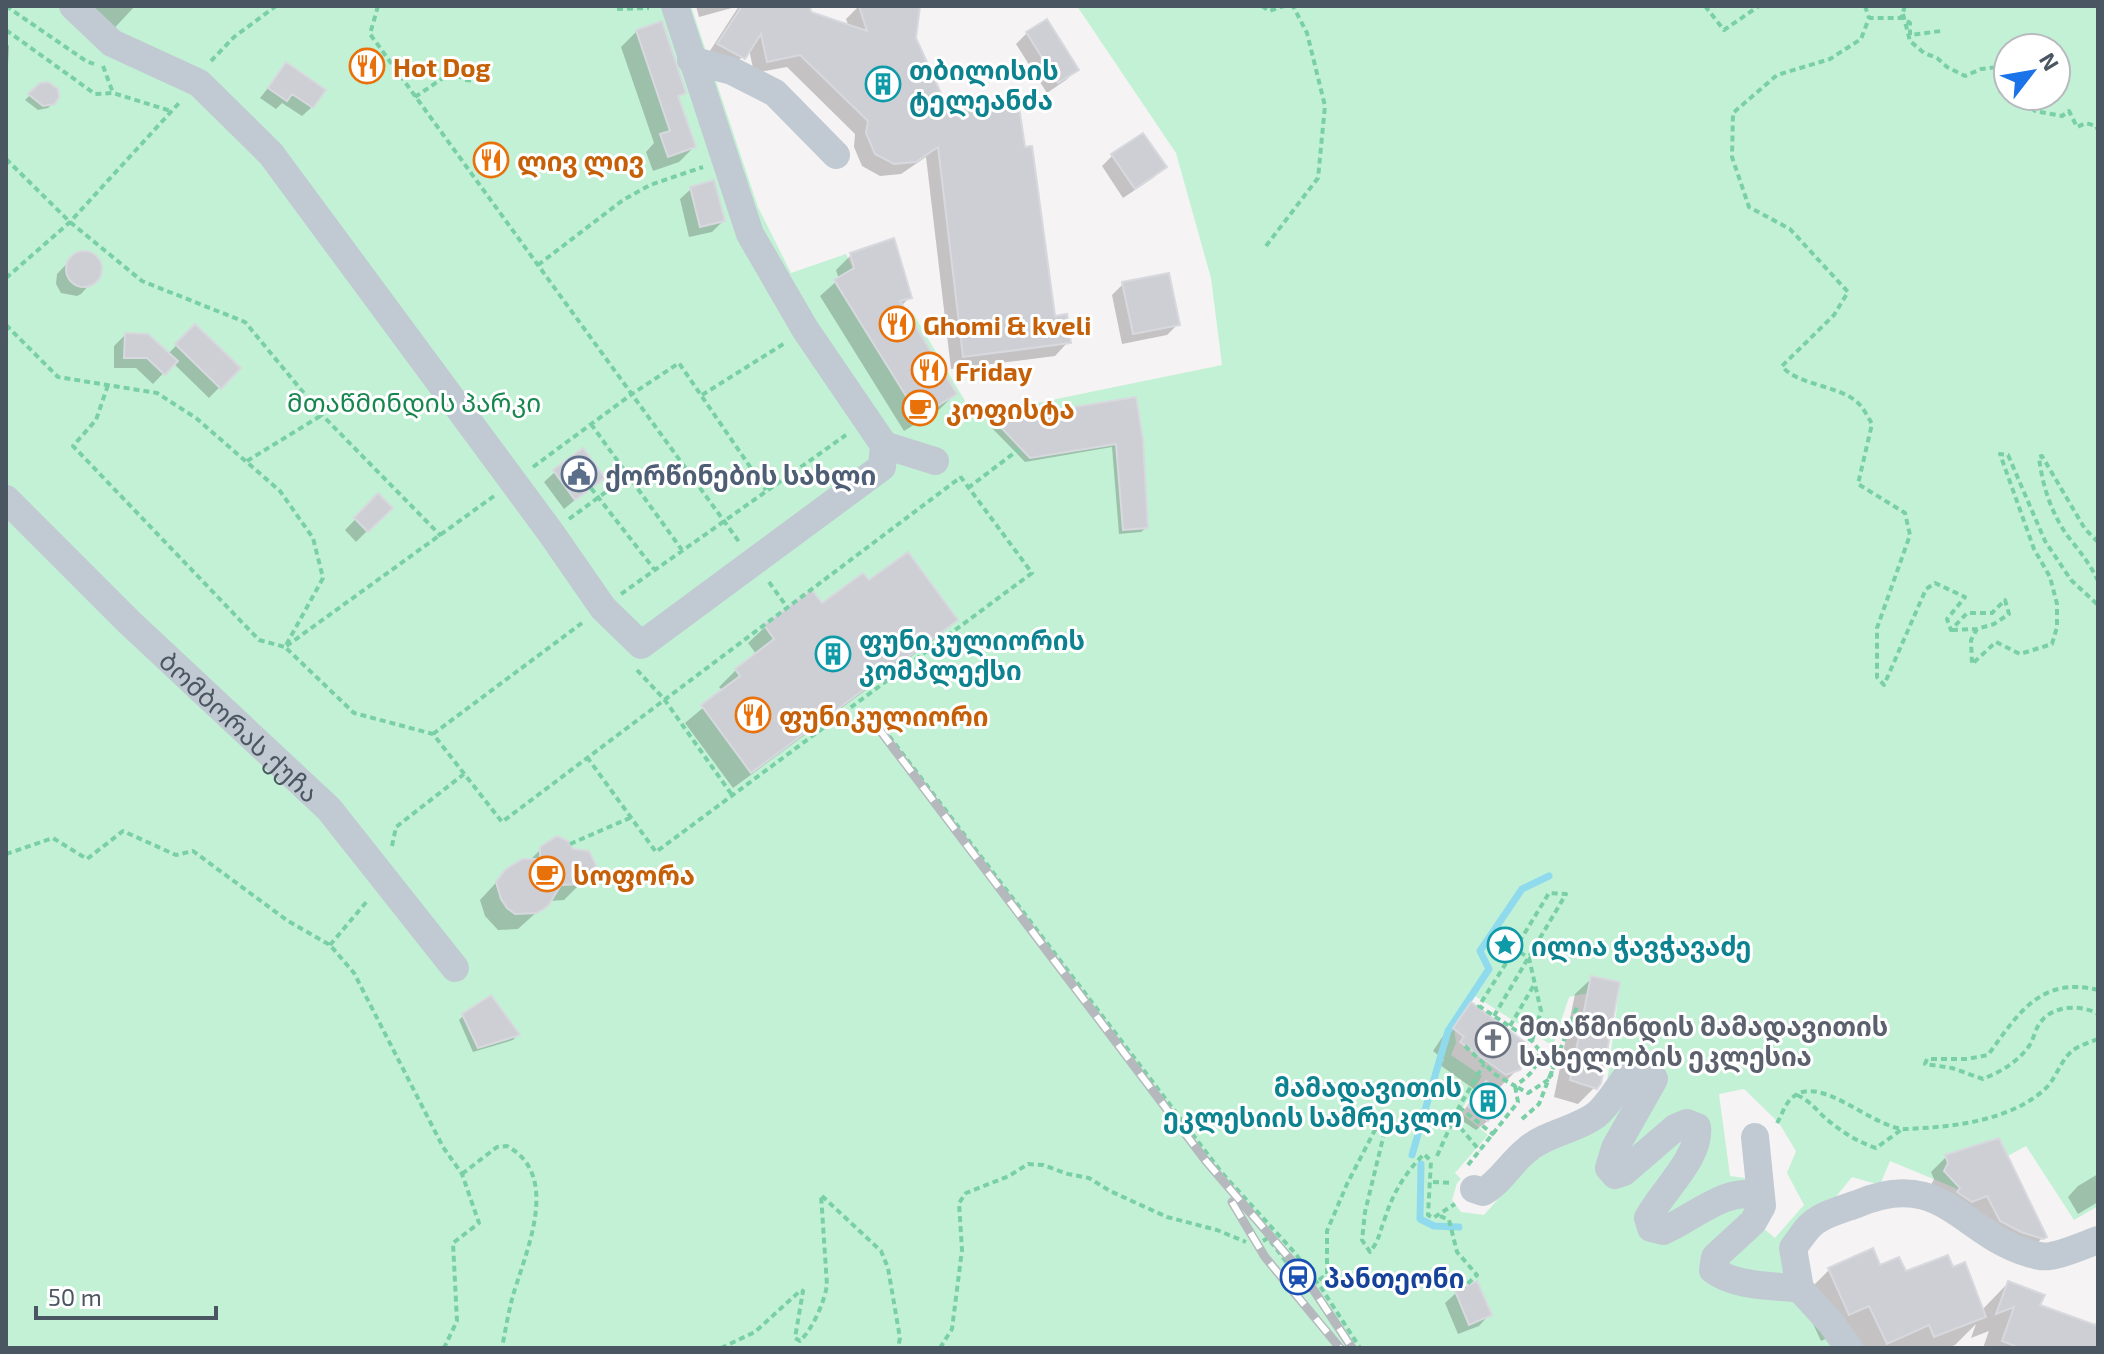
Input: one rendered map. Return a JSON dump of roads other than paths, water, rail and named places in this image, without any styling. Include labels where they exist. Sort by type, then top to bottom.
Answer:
[{"type":"street","points":[[73,6],[107,55],[199,83],[271,154],[603,608],[641,645],[882,467],[884,445],[805,329],[750,234],[675,7]]},
{"type":"street","points":[[691,60],[732,71],[775,93],[836,155]]},
{"type":"street","points":[[884,445],[935,461]]},
{"type":"street","name":"ბომბორას ქუჩა","points":[[6,499],[130,623],[329,809],[455,968]]},
{"type":"street","points":[[1461,1184],[1483,1192],[1493,1186],[1510,1164],[1531,1146],[1598,1114],[1623,1078],[1636,1066],[1648,1067],[1654,1079],[1615,1148],[1609,1168],[1615,1175],[1624,1172],[1675,1128],[1687,1123],[1697,1127],[1699,1138],[1690,1157],[1648,1218],[1651,1228],[1663,1231],[1722,1199],[1738,1194],[1760,1196]]},
{"type":"street","points":[[1755,1137],[1762,1206],[1753,1222],[1715,1257],[1713,1270],[1723,1278],[1739,1282],[1800,1289]]},
{"type":"street","points":[[1849,1348],[1800,1289],[1793,1248],[1813,1222],[1876,1195],[1904,1192],[1935,1197],[2007,1247],[2044,1257],[2098,1240]]},
{"type":"waterway","points":[[1412,1155],[1448,1031],[1489,969],[1480,951],[1522,889],[1549,876]]},
{"type":"waterway","points":[[1421,1164],[1420,1219],[1434,1226],[1459,1227]]},
{"type":"railway","points":[[879,729],[1206,1161],[1303,1274],[1352,1348]]},
{"type":"railway","points":[[1232,1202],[1265,1257],[1340,1348]]},
{"type":"place","name":"Hot Dog","points":[[367,66]]},
{"type":"place","name":"თბილისის ტელეანძა","points":[[883,84]]},
{"type":"place","name":"ლივ ლივ","points":[[491,160]]},
{"type":"place","name":"Ghomi & kveli","points":[[897,324]]},
{"type":"place","name":"Friday","points":[[929,370]]},
{"type":"place","name":"კოფისტა","points":[[920,408]]},
{"type":"place","name":"ქორწინების სახლი","points":[[579,474]]},
{"type":"place","name":"ფუნიკულიორის კომპლექსი","points":[[833,654]]},
{"type":"place","name":"ფუნიკულიორი","points":[[753,715]]},
{"type":"place","name":"სოფორა","points":[[547,874]]},
{"type":"place","name":"ილია ჭავჭავაძე","points":[[1505,945]]},
{"type":"place","name":"მთაწმინდის მამადავითის სახელობის ეკლესია","points":[[1493,1040]]},
{"type":"place","name":"მამადავითის ეკლესიის სამრეკლო","points":[[1488,1101]]},
{"type":"place","name":"პანთეონი","points":[[1298,1277]]},
{"type":"park label","name":"მთაწმინდის პარკი","points":[[414,401]]}]
